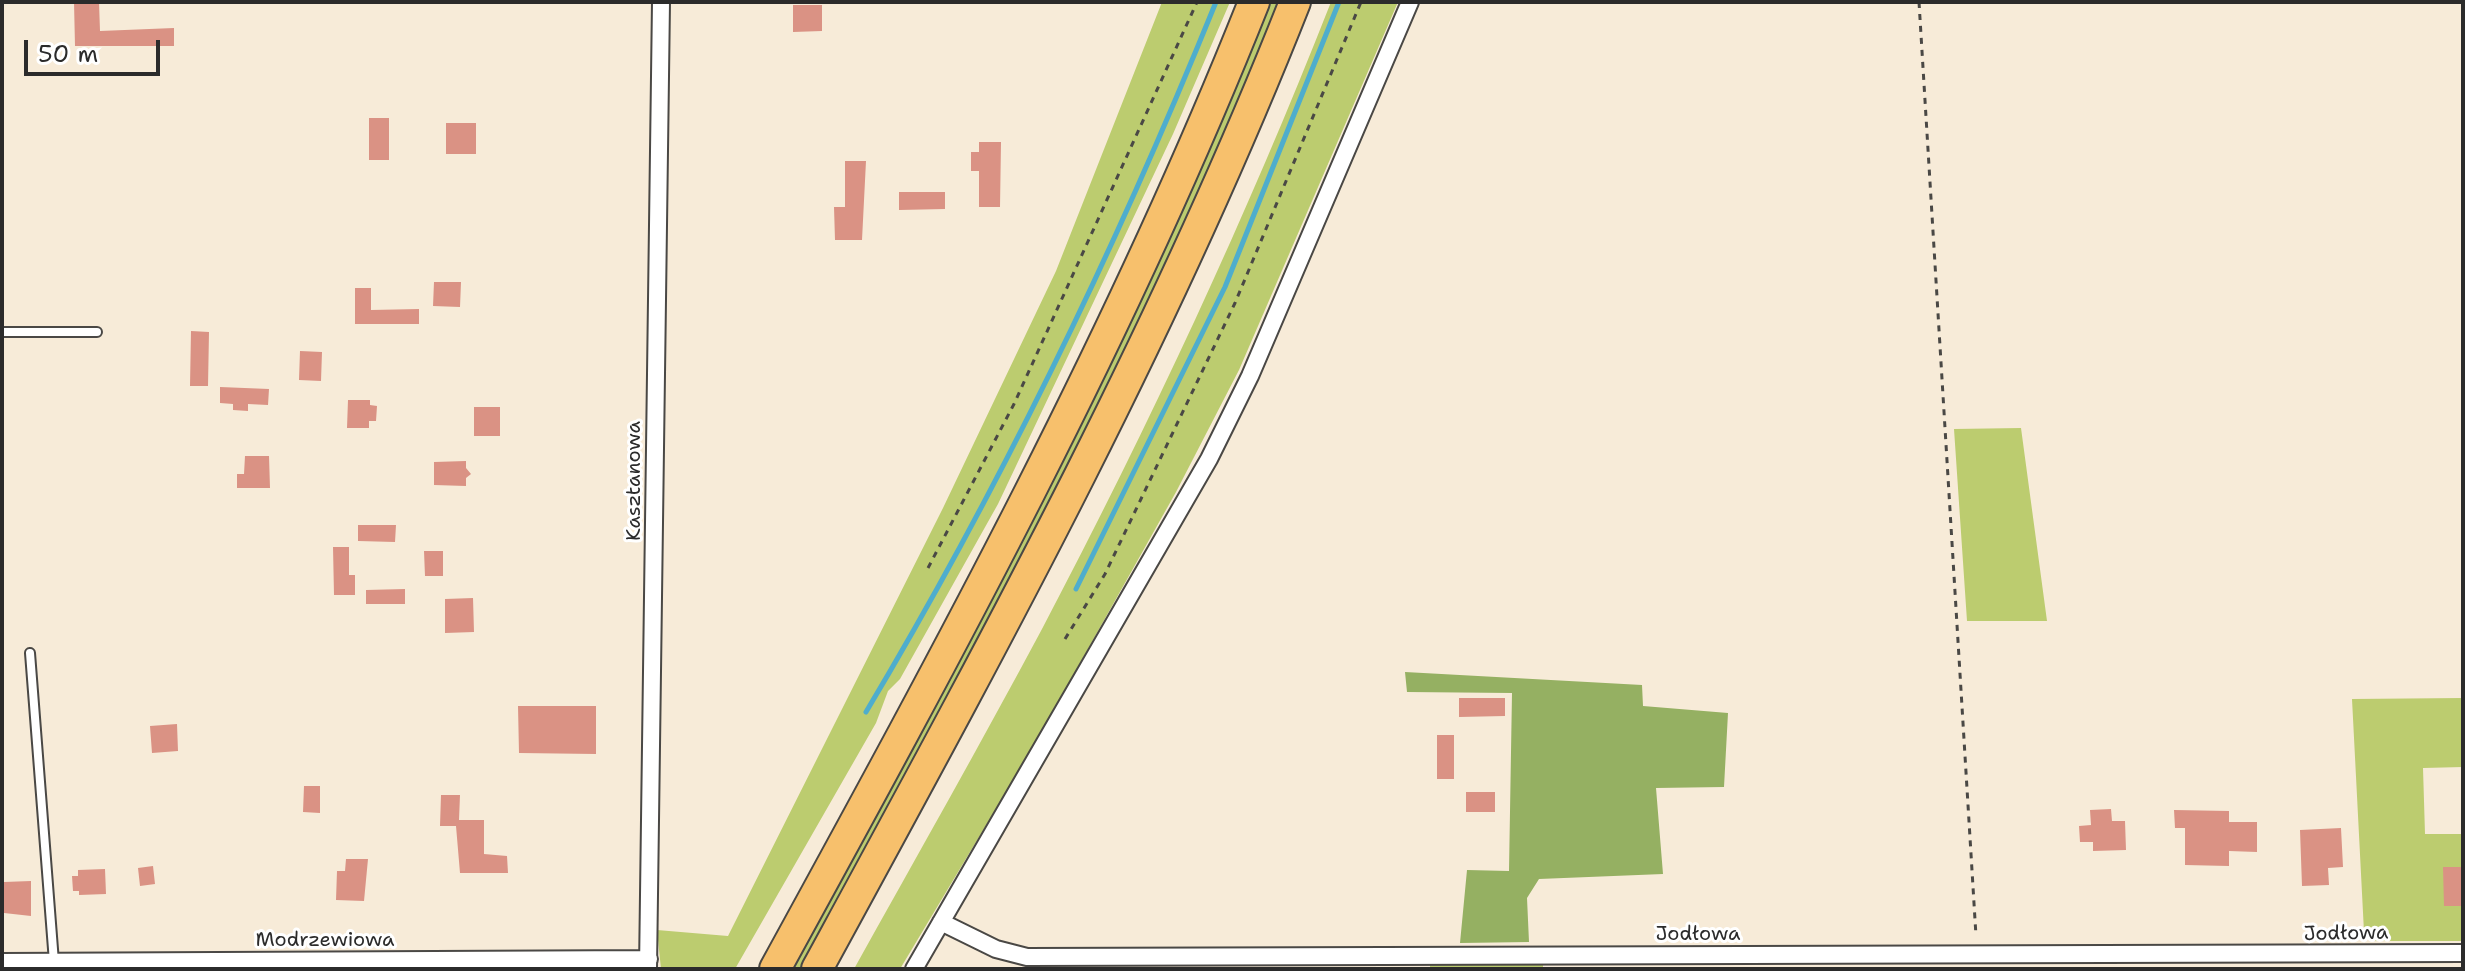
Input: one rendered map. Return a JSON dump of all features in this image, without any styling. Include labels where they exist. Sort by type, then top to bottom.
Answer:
[{"type":"highway","points":[[775,969],[962,623],[1086,381],[1194,149],[1254,2]]},
{"type":"highway","points":[[817,969],[1007,616],[1112,411],[1240,137],[1295,2]]},
{"type":"street","name":"Kasztanowa","points":[[648,964],[661,2]]},
{"type":"street","points":[[914,969],[1209,459],[1250,376],[1410,2]]},
{"type":"street","name":"Jodłowa","points":[[941,922],[996,949],[1027,957],[1839,963],[1977,954],[2095,952],[2220,956],[2463,953]]},
{"type":"street","name":"Modrzewiowa","points":[[2,962],[648,964]]},
{"type":"lane","points":[[2,332],[97,332]]},
{"type":"lane","points":[[30,653],[54,962]]},
{"type":"path","points":[[928,568],[1014,404],[1197,2]]},
{"type":"path","points":[[1065,639],[1105,574],[1235,303],[1361,2]]},
{"type":"path","points":[[1919,2],[1977,954]]},
{"type":"green space","points":[[1162,2],[1230,2],[1173,134],[998,504],[900,679],[888,691],[876,723],[735,969],[661,969],[657,930],[728,936],[943,508],[1056,271]]},
{"type":"green space","points":[[1268,2],[1283,2],[1211,177],[1073,469],[806,969],[788,969]]},
{"type":"green space","points":[[1331,2],[1398,2],[1239,370],[1176,492],[1034,745],[900,969],[854,969],[1082,553],[1231,241]]},
{"type":"green space","points":[[2021,428],[2047,621],[1967,621],[1954,429]]},
{"type":"green space","points":[[1405,672],[1642,685],[1643,706],[1728,713],[1724,787],[1656,788],[1663,874],[1539,879],[1527,898],[1529,942],[1460,943],[1467,870],[1509,871],[1512,693],[1407,692]]},
{"type":"green space","points":[[2463,698],[2463,767],[2423,768],[2425,834],[2463,834],[2463,941],[2372,941],[2364,932],[2352,699]]},
{"type":"green space","points":[[1543,963],[1543,969],[1430,969],[1430,964]]},
{"type":"building","points":[[74,2],[99,2],[100,31],[174,28],[174,46],[75,46]]},
{"type":"building","points":[[793,5],[822,5],[822,31],[793,32]]},
{"type":"building","points":[[369,118],[389,118],[389,160],[369,160]]},
{"type":"building","points":[[446,123],[476,123],[476,154],[446,154]]},
{"type":"building","points":[[979,142],[1001,142],[1000,207],[979,207],[979,171],[971,171],[971,152],[979,152]]},
{"type":"building","points":[[845,161],[866,161],[862,240],[835,240],[834,207],[845,207]]},
{"type":"building","points":[[899,192],[945,192],[945,209],[899,210]]},
{"type":"building","points":[[434,282],[461,282],[460,307],[433,306]]},
{"type":"building","points":[[355,288],[371,288],[371,310],[419,309],[419,324],[355,324]]},
{"type":"building","points":[[191,331],[209,332],[208,386],[190,386]]},
{"type":"building","points":[[300,351],[322,352],[321,381],[299,380]]},
{"type":"building","points":[[220,387],[269,389],[268,405],[248,404],[248,411],[233,410],[233,404],[220,403]]},
{"type":"building","points":[[348,400],[370,400],[370,405],[377,406],[376,421],[369,421],[369,428],[347,428]]},
{"type":"building","points":[[474,407],[500,407],[500,436],[474,436]]},
{"type":"building","points":[[245,456],[269,456],[270,488],[237,488],[237,474],[244,474]]},
{"type":"building","points":[[466,461],[466,468],[471,474],[466,478],[466,486],[434,485],[434,462]]},
{"type":"building","points":[[358,525],[396,525],[395,542],[358,541]]},
{"type":"building","points":[[333,547],[349,547],[349,575],[355,575],[355,595],[334,595]]},
{"type":"building","points":[[424,551],[443,551],[443,576],[425,576]]},
{"type":"building","points":[[405,589],[405,604],[366,604],[366,590]]},
{"type":"building","points":[[473,598],[474,632],[445,633],[445,599]]},
{"type":"building","points":[[1459,698],[1505,698],[1505,716],[1459,717]]},
{"type":"building","points":[[518,706],[596,706],[596,754],[519,753]]},
{"type":"building","points":[[177,724],[178,751],[152,753],[150,726]]},
{"type":"building","points":[[1437,735],[1454,735],[1454,779],[1437,779]]},
{"type":"building","points":[[304,786],[320,786],[320,813],[303,812]]},
{"type":"building","points":[[1466,792],[1495,792],[1495,812],[1466,812]]},
{"type":"building","points":[[441,795],[460,795],[459,820],[484,820],[484,854],[507,856],[508,873],[460,873],[456,826],[440,826]]},
{"type":"building","points":[[2111,809],[2112,821],[2125,821],[2126,850],[2093,851],[2093,842],[2080,842],[2079,826],[2091,825],[2090,810]]},
{"type":"building","points":[[2174,810],[2229,811],[2229,822],[2257,822],[2257,852],[2229,851],[2229,866],[2185,865],[2185,828],[2175,828]]},
{"type":"building","points":[[2341,828],[2343,867],[2328,868],[2329,885],[2302,886],[2300,830]]},
{"type":"building","points":[[346,859],[368,859],[364,901],[336,900],[337,871],[345,871]]},
{"type":"building","points":[[153,866],[155,884],[140,886],[138,868]]},
{"type":"building","points":[[2443,867],[2463,867],[2461,906],[2444,906]]},
{"type":"building","points":[[105,869],[106,894],[79,895],[79,891],[73,891],[72,876],[78,876],[78,870]]},
{"type":"building","points":[[31,881],[31,916],[4,913],[4,882]]},
{"type":"waterway","points":[[866,712],[964,540],[1054,364],[1139,184],[1216,2]]},
{"type":"waterway","points":[[1076,589],[1225,287],[1339,2]]}]
